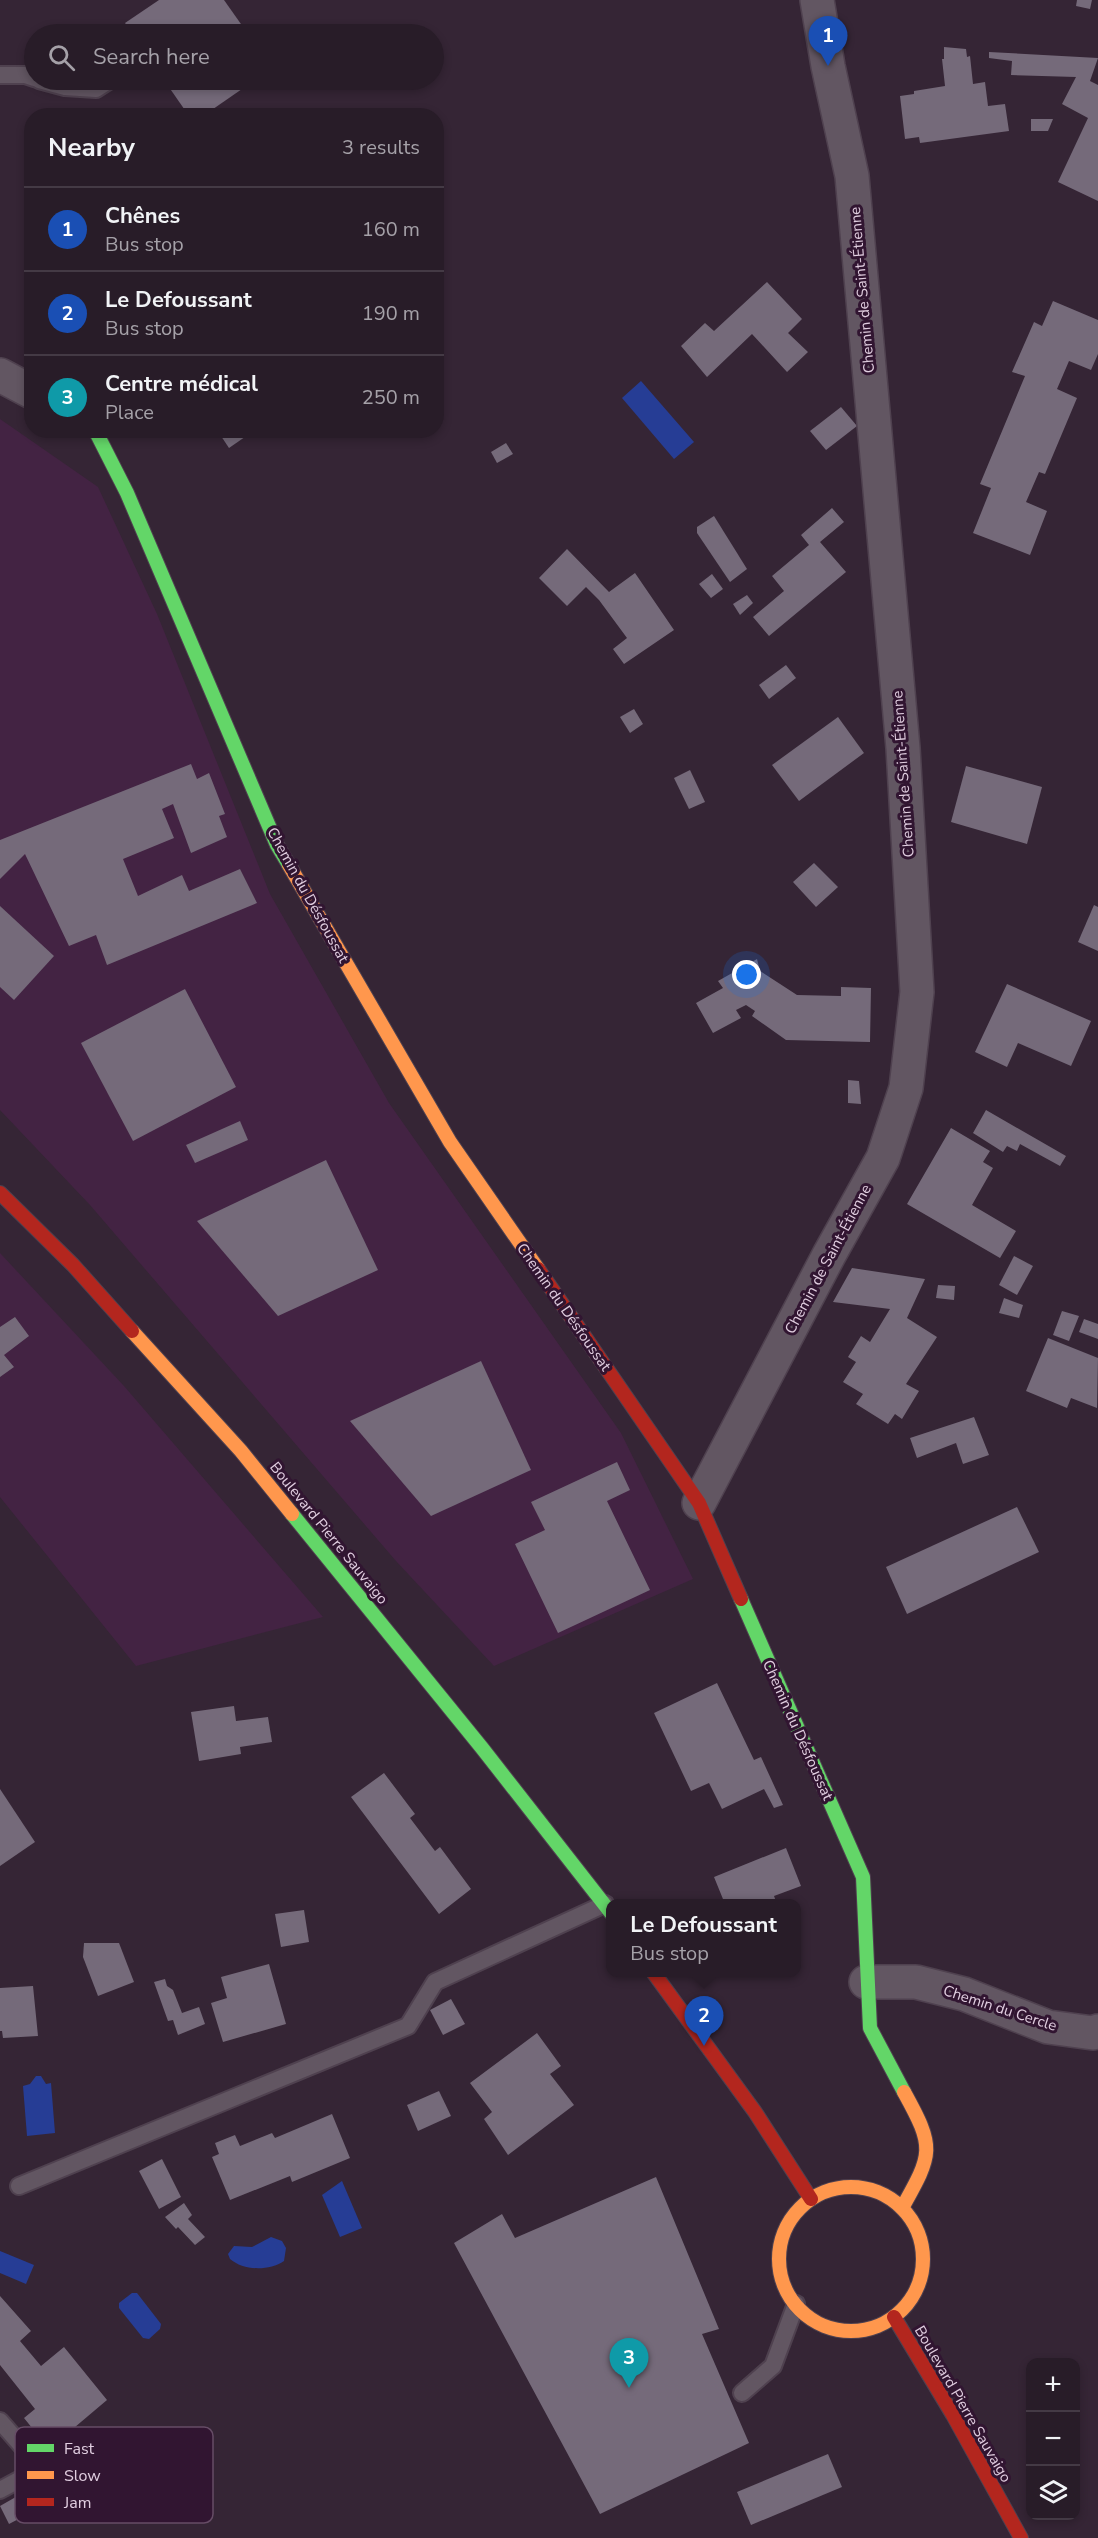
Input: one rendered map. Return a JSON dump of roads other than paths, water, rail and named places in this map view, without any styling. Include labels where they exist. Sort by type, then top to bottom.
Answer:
[{"type":"street","name":"Chemin de Saint-Étienne","points":[[699,1503],[883,1158],[906,1088],[917,992],[903,748],[852,176],[828,66],[817,0]]},
{"type":"street","points":[[0,375],[24,388]]},
{"type":"street","name":"Chemin du Désfoussat","points":[[99,438],[127,493],[276,845],[450,1142],[699,1503],[863,1877],[866,1982],[870,2028],[923,2126],[928,2142],[927,2159],[902,2208]]},
{"type":"street","name":"Boulevard Pierre Sauvaigo","points":[[0,1193],[73,1265],[241,1451],[482,1748],[606,1905]]},
{"type":"street","points":[[656,1977],[704,2046],[784,2152],[811,2199]]},
{"type":"street","name":"Chemin du Cercle","points":[[866,1982],[916,1982],[964,1994],[1047,2027],[1093,2033],[1098,2031]]},
{"type":"street","points":[[858,2187],[882,2194],[902,2208],[917,2228],[923,2252],[921,2277],[911,2300],[894,2317],[873,2328],[851,2331],[828,2328],[808,2317],[796,2304],[782,2280],[778,2257],[783,2235],[794,2214],[811,2199],[834,2189],[858,2187]]},
{"type":"street","name":"Boulevard Pierre Sauvaigo","points":[[894,2317],[953,2415],[1022,2538]]},
{"type":"lane","points":[[0,75],[24,75]]},
{"type":"lane","points":[[19,2186],[408,2026],[435,1982],[606,1909]]},
{"type":"lane","points":[[742,2393],[773,2366],[796,2304]]},
{"type":"lane","points":[[0,2421],[15,2438]]},
{"type":"lane","points":[[0,2490],[15,2482]]},
{"type":"water","points":[[641,381],[694,442],[674,459],[622,398]]},
{"type":"water","points":[[36,2076],[41,2076],[46,2084],[51,2083],[55,2133],[27,2136],[23,2086],[30,2084]]},
{"type":"water","points":[[342,2181],[362,2228],[340,2237],[322,2195]]},
{"type":"water","points":[[271,2237],[282,2241],[286,2248],[284,2261],[271,2267],[249,2268],[230,2259],[228,2254],[234,2246],[252,2247]]},
{"type":"water","points":[[0,2251],[34,2265],[26,2284],[0,2273]]},
{"type":"water","points":[[132,2293],[137,2293],[161,2324],[160,2329],[149,2339],[143,2338],[119,2308],[119,2303]]},
{"type":"place","name":"Chênes","points":[[828,66]]},
{"type":"place","name":"Le Defoussant","points":[[704,2046]]},
{"type":"place","name":"Centre médical","points":[[629,2388]]}]
